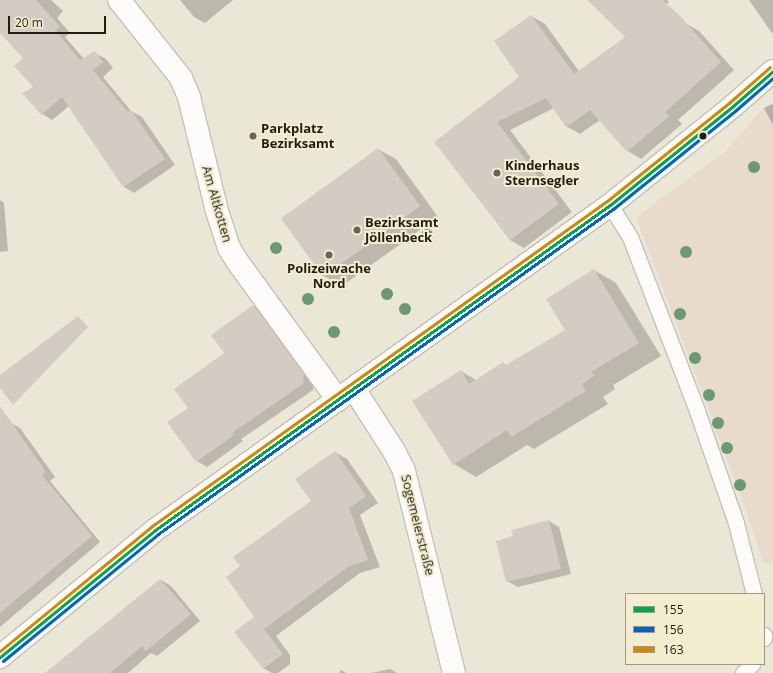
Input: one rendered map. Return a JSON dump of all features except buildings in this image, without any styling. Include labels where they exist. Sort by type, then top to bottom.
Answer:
[{"type":"street","name":"Am Altkotten","points":[[119,0],[182,78],[189,97],[217,211],[229,248],[237,261],[346,394]]},
{"type":"street","points":[[0,657],[155,530],[610,205],[733,106],[773,71]]},
{"type":"street","name":"Sogemeierstraße","points":[[346,394],[404,471],[454,673]]},
{"type":"lane","points":[[610,205],[630,237],[697,412],[736,523],[754,593]]},
{"type":"lane","points":[[743,673],[751,665]]},
{"type":"shaded area","points":[[773,103],[773,562],[764,564],[739,491],[636,217],[726,151],[763,108]]},
{"type":"transit line","name":"163","points":[[0,651],[152,526],[607,201],[730,102],[770,67]]},
{"type":"transit line","name":"155","points":[[0,657],[155,530],[610,205],[733,106],[773,71]]},
{"type":"transit line","name":"156","points":[[3,661],[158,534],[613,209],[736,110],[773,78]]},
{"type":"place","name":"Parkplatz Bezirksamt","points":[[253,136]]},
{"type":"place","name":"Kinderhaus Sternsegler","points":[[497,173]]},
{"type":"place","name":"Bezirksamt Jöllenbeck","points":[[357,230]]},
{"type":"place","name":"Polizeiwache Nord","points":[[329,255]]}]
